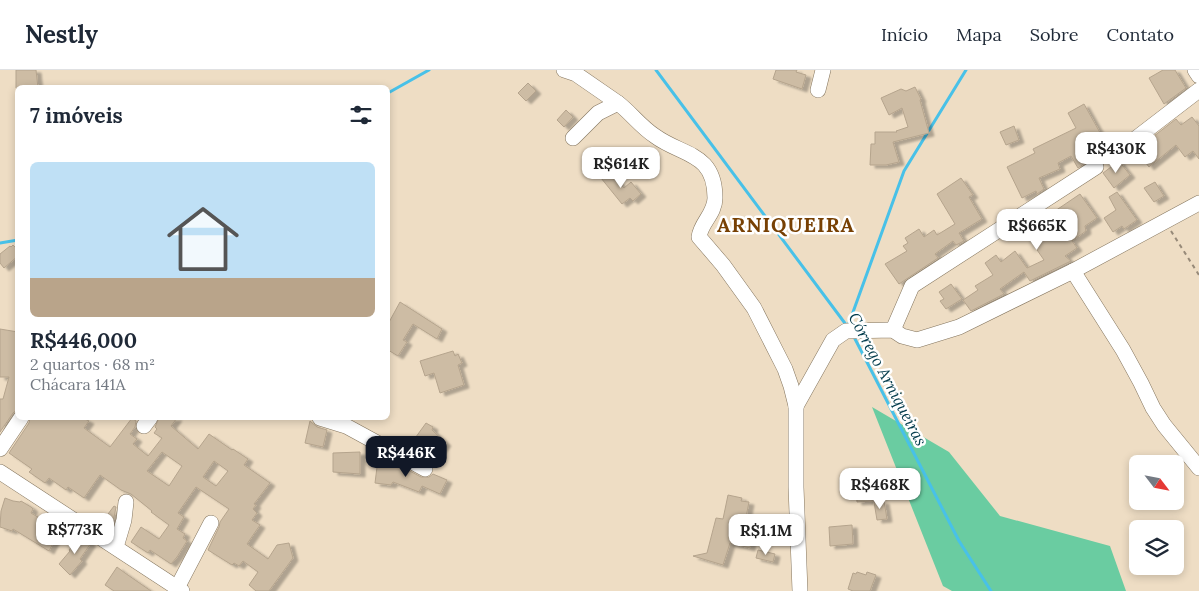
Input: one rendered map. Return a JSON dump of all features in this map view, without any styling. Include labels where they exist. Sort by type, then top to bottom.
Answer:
[{"type":"street","points":[[564,70],[576,74],[618,103],[656,138],[697,157],[706,166],[714,186],[715,199],[711,214],[702,228],[699,237],[723,265],[754,308],[785,369],[796,406],[796,487],[800,591]]},
{"type":"street","points":[[818,90],[823,70]]},
{"type":"street","points":[[1195,70],[1199,76]]},
{"type":"street","points":[[1126,146],[1199,90]]},
{"type":"street","points":[[572,138],[598,112],[618,103]]},
{"type":"street","points":[[893,330],[912,286],[1096,167]]},
{"type":"street","points":[[796,406],[833,340],[846,331],[893,330],[902,336],[917,340],[959,327],[1073,271],[1199,204]]},
{"type":"street","points":[[1073,271],[1123,350],[1142,383],[1153,408],[1199,468]]},
{"type":"street","points":[[0,449],[20,420]]},
{"type":"street","points":[[335,420],[350,422],[426,469]]},
{"type":"street","points":[[0,472],[180,589],[211,523]]},
{"type":"street","points":[[116,547],[121,533],[126,502]]},
{"type":"path","points":[[1164,221],[1199,275]]},
{"type":"green space","points":[[872,407],[949,452],[1000,516],[1110,546],[1126,591],[952,591],[943,586]]},
{"type":"building","points":[[16,70],[36,70],[38,85],[16,85]]},
{"type":"building","points":[[776,70],[797,70],[796,72],[806,75],[802,89],[773,79]]},
{"type":"building","points":[[1163,70],[1175,70],[1186,88],[1164,104],[1149,78]]},
{"type":"building","points":[[528,83],[536,91],[526,101],[518,93]]},
{"type":"building","points":[[915,87],[921,99],[929,133],[893,142],[899,162],[886,165],[870,165],[871,144],[875,144],[875,132],[897,132],[908,127],[902,108],[889,115],[881,98],[901,89],[906,91]]},
{"type":"building","points":[[1084,104],[1103,138],[1078,152],[1085,163],[1078,168],[1071,156],[1058,163],[1060,169],[1039,178],[1044,189],[1037,194],[1036,191],[1022,198],[1007,167],[1035,153],[1033,149],[1076,128],[1068,113]]},
{"type":"building","points":[[566,110],[573,117],[564,127],[557,120]]},
{"type":"building","points":[[1192,117],[1199,126],[1199,159],[1193,151],[1185,157],[1176,145],[1149,167],[1136,150],[1176,119],[1181,125]]},
{"type":"building","points":[[1014,126],[1019,140],[1006,145],[1000,132]]},
{"type":"building","points":[[1119,161],[1130,175],[1114,188],[1103,173]]},
{"type":"building","points":[[608,171],[624,188],[631,182],[641,194],[633,201],[630,198],[622,204],[601,178]]},
{"type":"building","points":[[961,178],[973,195],[969,197],[982,219],[959,233],[964,241],[956,245],[953,241],[935,254],[938,258],[899,284],[885,264],[907,251],[903,246],[908,243],[905,238],[919,229],[924,237],[934,230],[937,235],[955,224],[937,194]]},
{"type":"building","points":[[1155,182],[1164,196],[1154,202],[1144,188]]},
{"type":"building","points":[[1117,192],[1137,220],[1124,229],[1122,226],[1113,232],[1104,218],[1116,210],[1109,197]]},
{"type":"building","points":[[1080,194],[1097,218],[1085,226],[1086,231],[1072,241],[1077,248],[1065,256],[1071,261],[1030,281],[1024,272],[1000,289],[1004,294],[971,311],[963,300],[978,290],[975,286],[993,275],[985,263],[996,255],[1001,262],[1015,251],[1027,268],[1044,260],[1026,234],[1054,216],[1052,213]]},
{"type":"building","points":[[13,245],[15,247],[15,259],[4,268],[0,263],[0,254]]},
{"type":"building","points":[[951,284],[962,299],[946,309],[940,301],[944,299],[939,292]]},
{"type":"building","points":[[400,302],[442,329],[437,339],[413,324],[403,340],[407,342],[398,356],[390,351],[390,320]]},
{"type":"building","points":[[0,329],[15,332],[15,411],[0,432],[0,399],[3,399],[9,377],[0,377]]},
{"type":"building","points":[[453,351],[455,356],[458,354],[462,363],[458,365],[464,385],[440,393],[434,373],[425,376],[420,361]]},
{"type":"building","points":[[30,420],[87,420],[89,421],[84,428],[110,447],[130,420],[135,420],[135,427],[130,434],[137,439],[133,444],[148,456],[162,438],[154,433],[157,429],[155,427],[158,420],[176,420],[171,426],[198,449],[209,434],[248,459],[244,465],[270,483],[254,504],[256,505],[253,509],[257,513],[252,520],[260,525],[247,544],[268,559],[277,545],[289,543],[293,558],[269,591],[256,591],[249,585],[258,572],[243,561],[239,566],[234,563],[232,565],[208,550],[220,522],[229,509],[196,487],[178,513],[184,517],[177,529],[185,534],[183,538],[187,541],[171,564],[150,550],[148,553],[131,542],[141,527],[159,539],[169,525],[131,494],[121,490],[100,475],[84,498],[68,487],[66,490],[49,478],[45,483],[29,472],[32,469],[9,453]],"holes":[[[162,452],[182,466],[169,486],[147,471]],[[214,461],[228,471],[216,486],[203,477]]]},
{"type":"building","points":[[310,421],[317,427],[327,430],[323,447],[305,443]]},
{"type":"building","points":[[426,423],[433,427],[432,430],[446,443],[434,459],[413,441]]},
{"type":"building","points":[[360,452],[360,474],[333,472],[333,453]]},
{"type":"building","points":[[378,459],[391,461],[421,477],[429,477],[433,474],[447,480],[440,494],[422,486],[419,492],[393,482],[391,485],[375,483]]},
{"type":"building","points":[[856,487],[874,488],[874,501],[857,502]]},
{"type":"building","points":[[728,495],[742,498],[741,501],[749,502],[746,517],[756,519],[750,548],[730,543],[723,565],[693,556],[707,553],[716,518],[723,519]]},
{"type":"building","points":[[5,498],[21,501],[33,509],[31,513],[48,523],[45,529],[57,536],[49,551],[13,529],[12,531],[0,527],[1,511]]},
{"type":"building","points":[[884,501],[887,519],[877,520],[874,502]]},
{"type":"building","points":[[114,506],[116,507],[112,528],[102,522]]},
{"type":"building","points":[[852,525],[853,544],[830,546],[829,527]]},
{"type":"building","points":[[80,536],[91,543],[80,559],[82,561],[70,575],[59,564]]},
{"type":"building","points":[[758,550],[775,554],[773,562],[756,558]]},
{"type":"building","points":[[117,567],[151,591],[114,591],[105,585]]},
{"type":"building","points":[[857,572],[866,575],[867,572],[876,575],[870,591],[853,591],[848,589],[853,573],[856,574]]},
{"type":"waterway","points":[[390,92],[429,70]]},
{"type":"waterway","name":"Córrego Arniqueiras","points":[[656,70],[847,326]]},
{"type":"waterway","points":[[848,326],[904,171],[966,70]]},
{"type":"waterway","points":[[0,243],[15,240]]},
{"type":"waterway","name":"Córrego Arniqueiras","points":[[853,335],[959,541],[991,591]]},
{"type":"district","name":"ARNIQUEIRA","points":[[786,224]]}]
